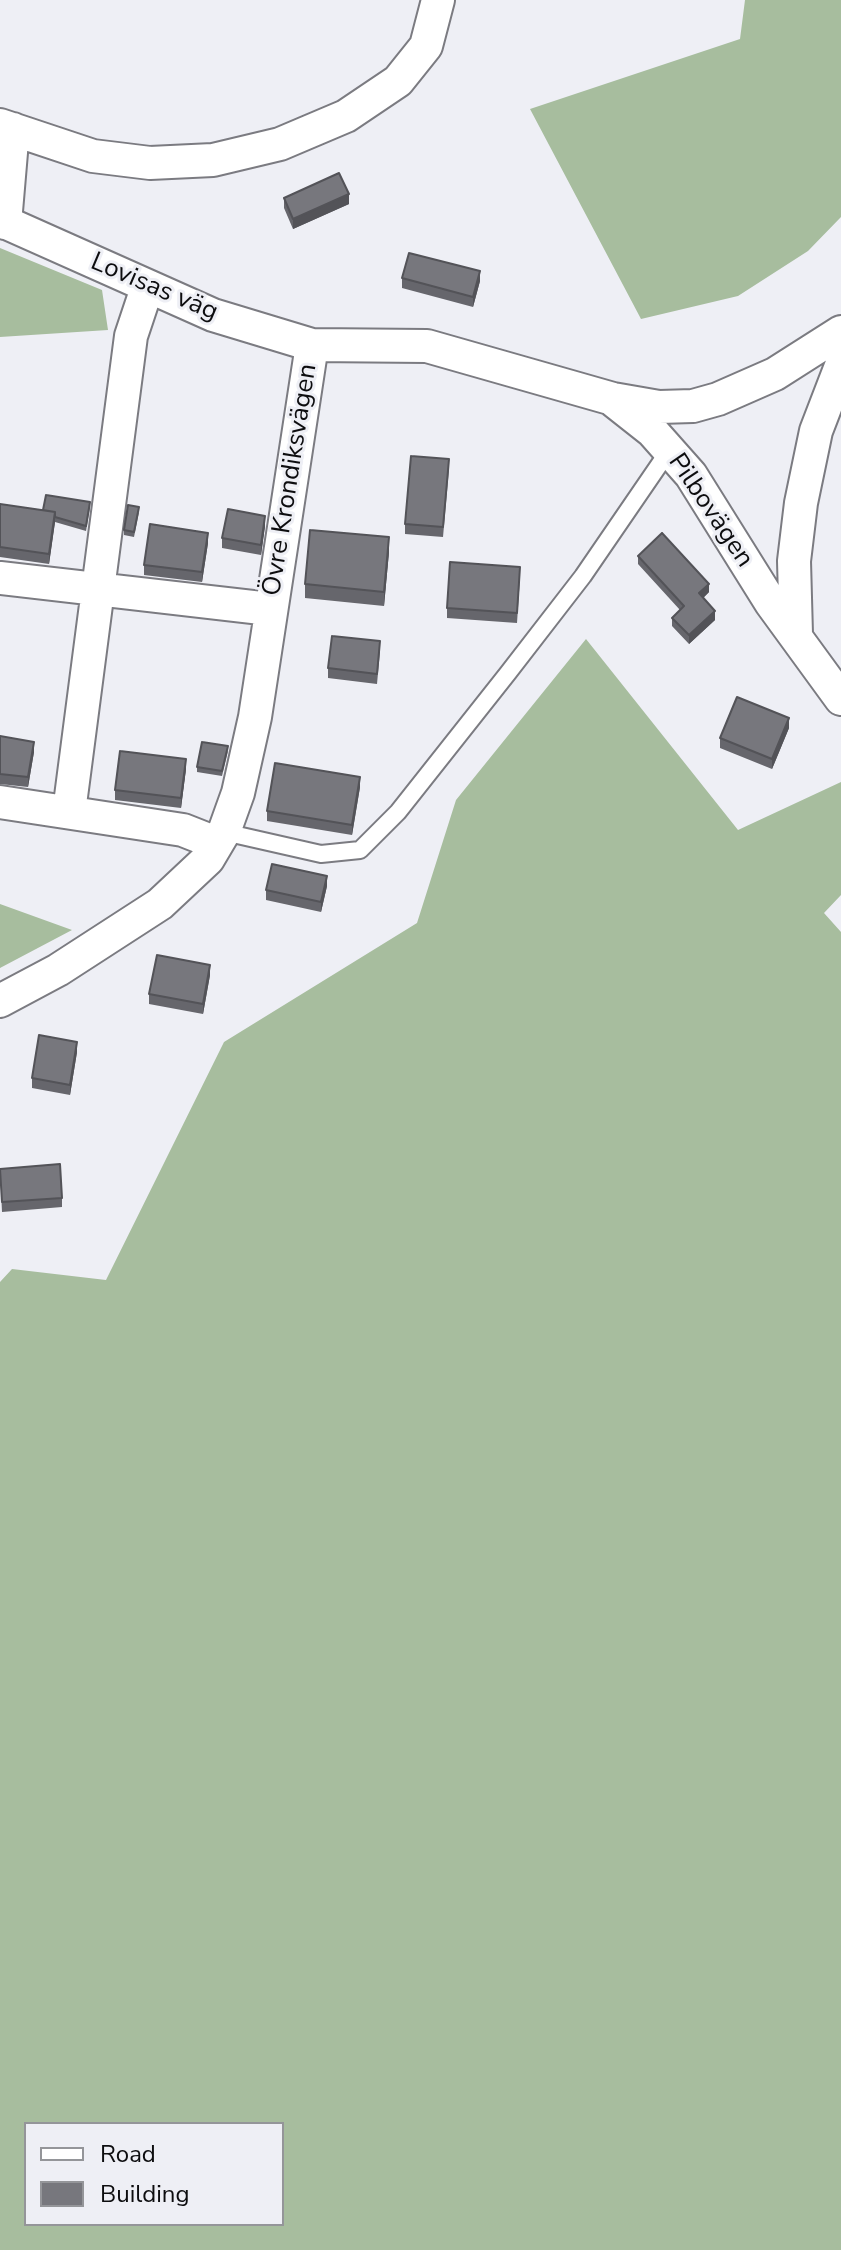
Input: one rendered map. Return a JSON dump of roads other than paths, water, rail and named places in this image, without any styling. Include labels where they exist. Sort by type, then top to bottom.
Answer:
[{"type":"street","points":[[3,221],[6,127],[93,156],[150,163],[213,160],[280,144],[346,116],[398,81],[426,46],[438,0]]},
{"type":"street","name":"Lovisas väg","points":[[3,221],[213,315],[312,345]]},
{"type":"street","points":[[69,812],[131,336],[147,288]]},
{"type":"street","name":"Övre Krondiksvägen","points":[[0,1001],[71,962],[160,904],[186,883],[220,838],[247,758],[312,345],[436,348],[613,399],[659,407],[693,406],[718,399],[775,374],[841,332]]},
{"type":"street","name":"Pilbovägen","points":[[796,634],[794,561],[801,503],[816,431],[841,366]]},
{"type":"street","name":"Pilbovägen","points":[[613,399],[670,449],[796,634],[836,687]]},
{"type":"street","points":[[0,578],[270,609]]},
{"type":"street","points":[[0,802],[220,838]]},
{"type":"lane","points":[[220,838],[321,854],[360,850],[398,812],[583,576],[670,449]]}]
